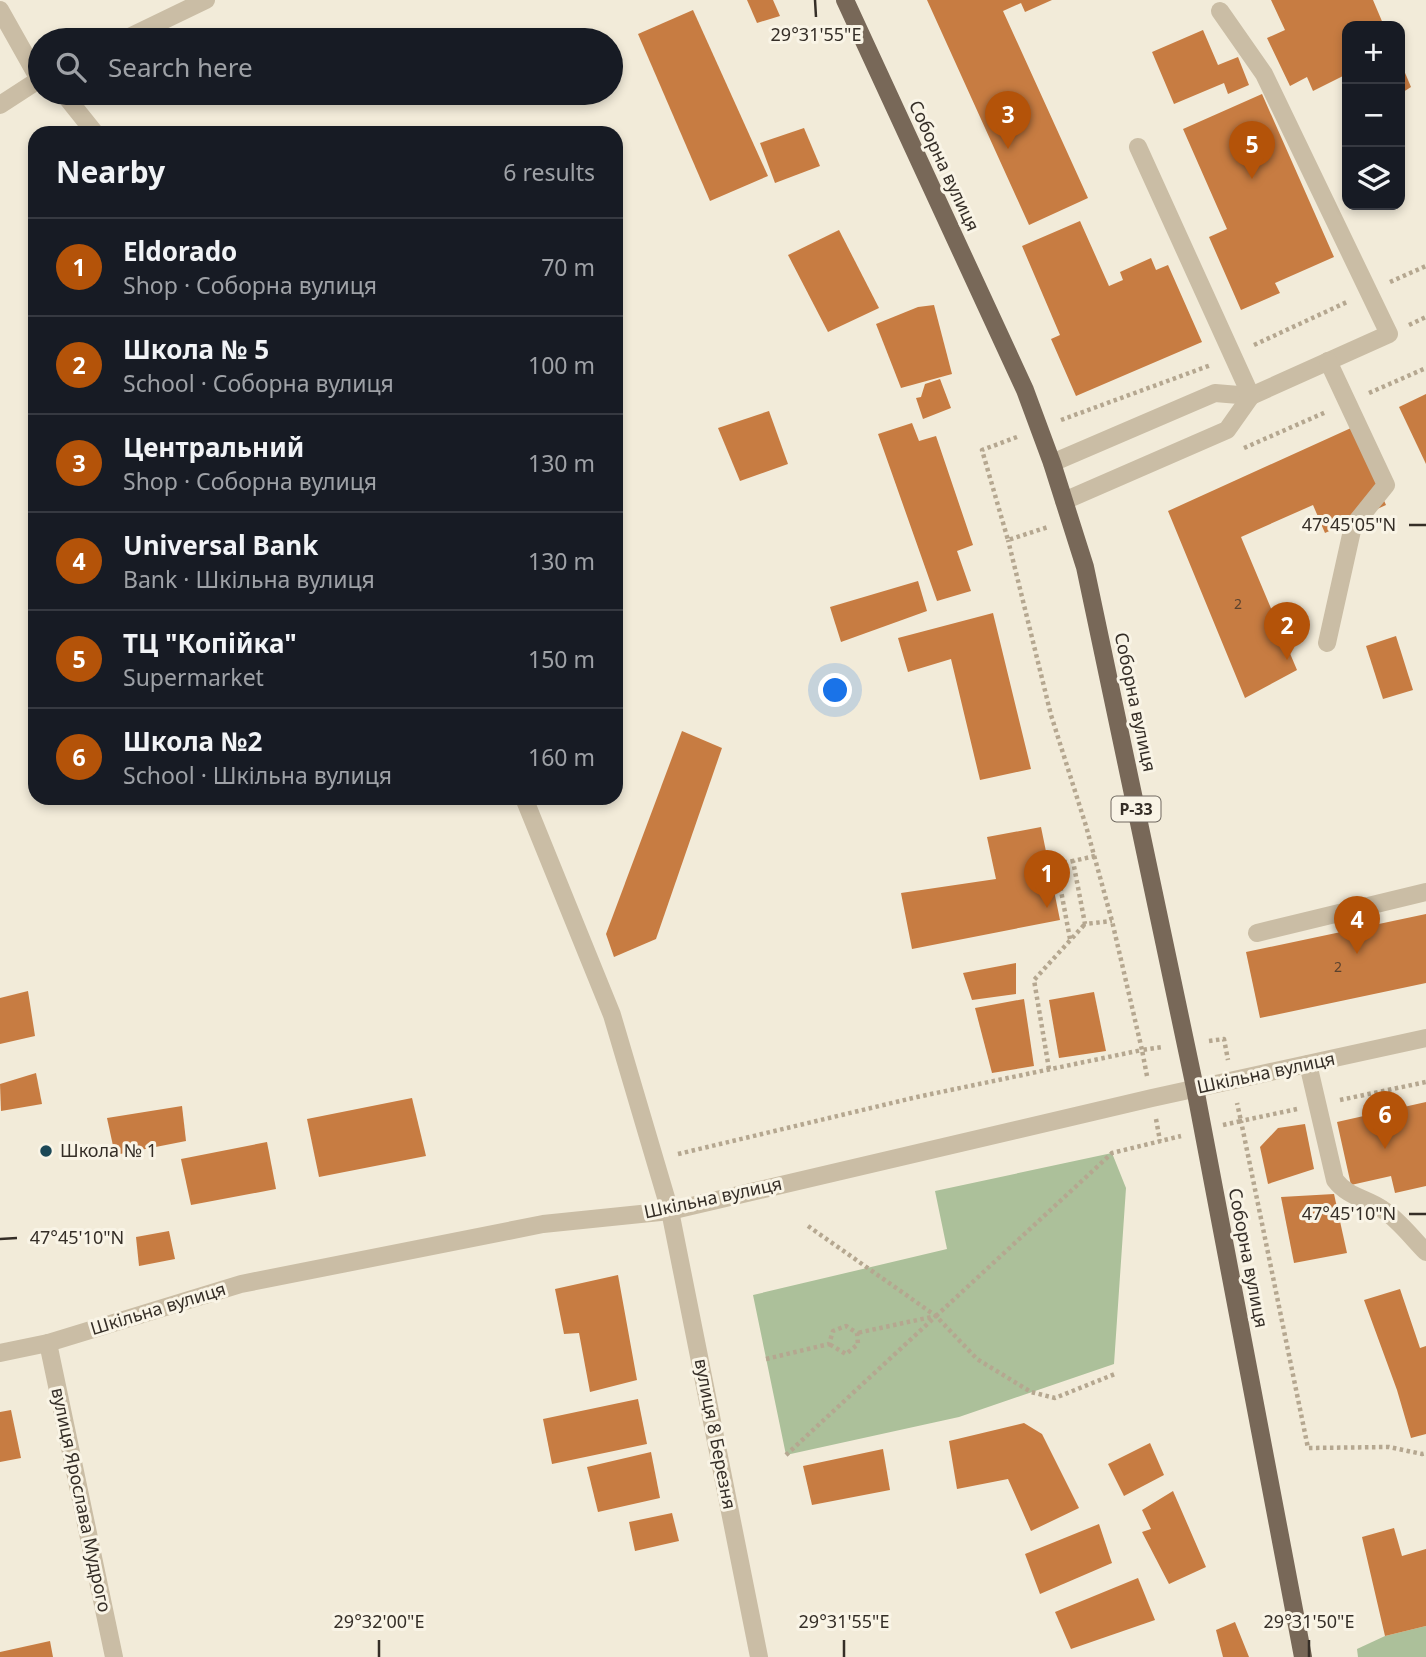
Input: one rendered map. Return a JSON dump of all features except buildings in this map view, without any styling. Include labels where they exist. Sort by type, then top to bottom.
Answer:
[{"type":"main road","name":"Соборна вулиця","points":[[845,0],[1025,390],[1052,463],[1085,567],[1195,1088],[1303,1657]]},
{"type":"street","points":[[148,28],[206,0]]},
{"type":"street","points":[[0,10],[28,60]]},
{"type":"street","points":[[1052,463],[1215,393],[1251,396],[1389,334],[1264,74],[1220,11]]},
{"type":"street","points":[[0,105],[28,87]]},
{"type":"street","points":[[73,105],[89,126]]},
{"type":"street","points":[[1138,147],[1251,396]]},
{"type":"street","points":[[1327,643],[1353,526],[1386,485],[1328,361]]},
{"type":"street","points":[[1064,501],[1227,430],[1251,396]]},
{"type":"street","name":"вулиця 8 Березня","points":[[527,805],[612,1015],[670,1211],[759,1657]]},
{"type":"street","points":[[1256,933],[1426,892]]},
{"type":"street","name":"Шкільна вулиця","points":[[0,1353],[48,1343],[241,1284],[543,1224],[670,1211],[1195,1088],[1426,1038]]},
{"type":"street","points":[[1308,1063],[1335,1180],[1351,1195],[1391,1216],[1426,1252]]},
{"type":"street","name":"вулиця Ярослава Мудрого","points":[[48,1343],[114,1657]]},
{"type":"path","points":[[982,450],[1232,355],[1426,266]]},
{"type":"path","points":[[655,1160],[918,1097],[1142,1050],[1095,856],[1051,715],[1008,540]]},
{"type":"path","points":[[1071,940],[1056,864],[1095,856]]},
{"type":"path","points":[[1073,861],[1085,924]]},
{"type":"path","points":[[1049,1069],[1034,979],[1085,924],[1112,921]]},
{"type":"path","points":[[786,1455],[1112,1153],[1241,1121],[1426,1082]]},
{"type":"path","points":[[1241,1121],[1308,1448],[1389,1447],[1426,1453]]},
{"type":"path","points":[[808,1226],[936,1316],[977,1359],[1031,1392],[1055,1398],[1115,1374]]},
{"type":"path","points":[[830,1344],[833,1331],[846,1326],[857,1333],[936,1316]]},
{"type":"path","points":[[766,1359],[830,1344],[846,1354],[858,1344],[857,1333]]},
{"type":"green space","points":[[1112,1153],[1126,1188],[1114,1364],[959,1417],[786,1455],[753,1295],[947,1249],[935,1191]]},
{"type":"green space","points":[[1426,1626],[1426,1657],[1358,1657],[1357,1649],[1385,1636]]},
{"type":"place","name":"Центральний","points":[[1008,149]]},
{"type":"place","name":"ТЦ \"Копійка\"","points":[[1252,179]]},
{"type":"place","name":"Школа № 5","points":[[1287,660]]},
{"type":"place","name":"Eldorado","points":[[1047,908]]},
{"type":"place","name":"Universal Bank","points":[[1357,954]]},
{"type":"place","name":"Школа №2","points":[[1385,1149]]},
{"type":"place","name":"Школа № 1","points":[[46,1151]]}]
